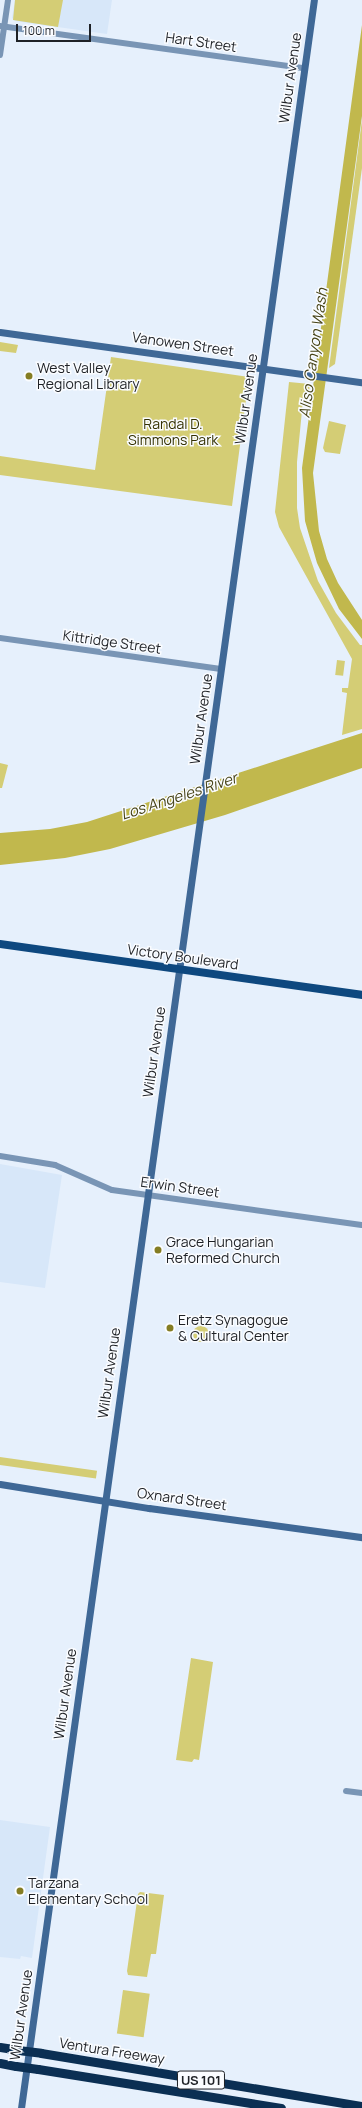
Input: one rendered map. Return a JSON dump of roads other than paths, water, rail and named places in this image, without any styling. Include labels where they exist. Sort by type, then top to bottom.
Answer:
[{"type":"highway","name":"Ventura Freeway","points":[[0,2047],[362,2106]]},
{"type":"highway","name":"US 101","points":[[0,2063],[280,2108]]},
{"type":"main road","name":"Wilbur Avenue","points":[[21,2108],[314,0]]},
{"type":"main road","name":"Vanowen Street","points":[[0,332],[362,382]]},
{"type":"main road","name":"Victory Boulevard","points":[[0,944],[362,995]]},
{"type":"main road","name":"Oxnard Street","points":[[0,1484],[362,1537]]},
{"type":"street","points":[[0,55],[2,26],[8,0]]},
{"type":"street","name":"Hart Street","points":[[2,26],[304,68]]},
{"type":"street","name":"Kittridge Street","points":[[0,638],[221,669]]},
{"type":"street","name":"Erwin Street","points":[[0,1156],[50,1163],[106,1189],[362,1225]]},
{"type":"street","points":[[346,1791],[362,1793]]},
{"type":"water","points":[[362,25],[362,116],[313,473],[319,531],[327,559],[338,583],[362,620],[362,639],[339,609],[317,563],[305,521],[302,468]]},
{"type":"water","name":"Los Angeles River","points":[[362,733],[362,768],[225,815],[110,849],[65,858],[0,865],[0,833],[50,829],[87,822]]},
{"type":"place","name":"West Valley Regional Library","points":[[29,376]]},
{"type":"place","name":"Grace Hungarian Reformed Church","points":[[158,1250]]},
{"type":"place","name":"Eretz Synagogue & Cultural Center","points":[[170,1328]]},
{"type":"place","name":"Tarzana Elementary School","points":[[20,1891]]},
{"type":"water label","name":"Aliso Canyon Wash","points":[[313,353]]},
{"type":"park label","name":"Randal D. Simmons Park","points":[[173,432]]}]
